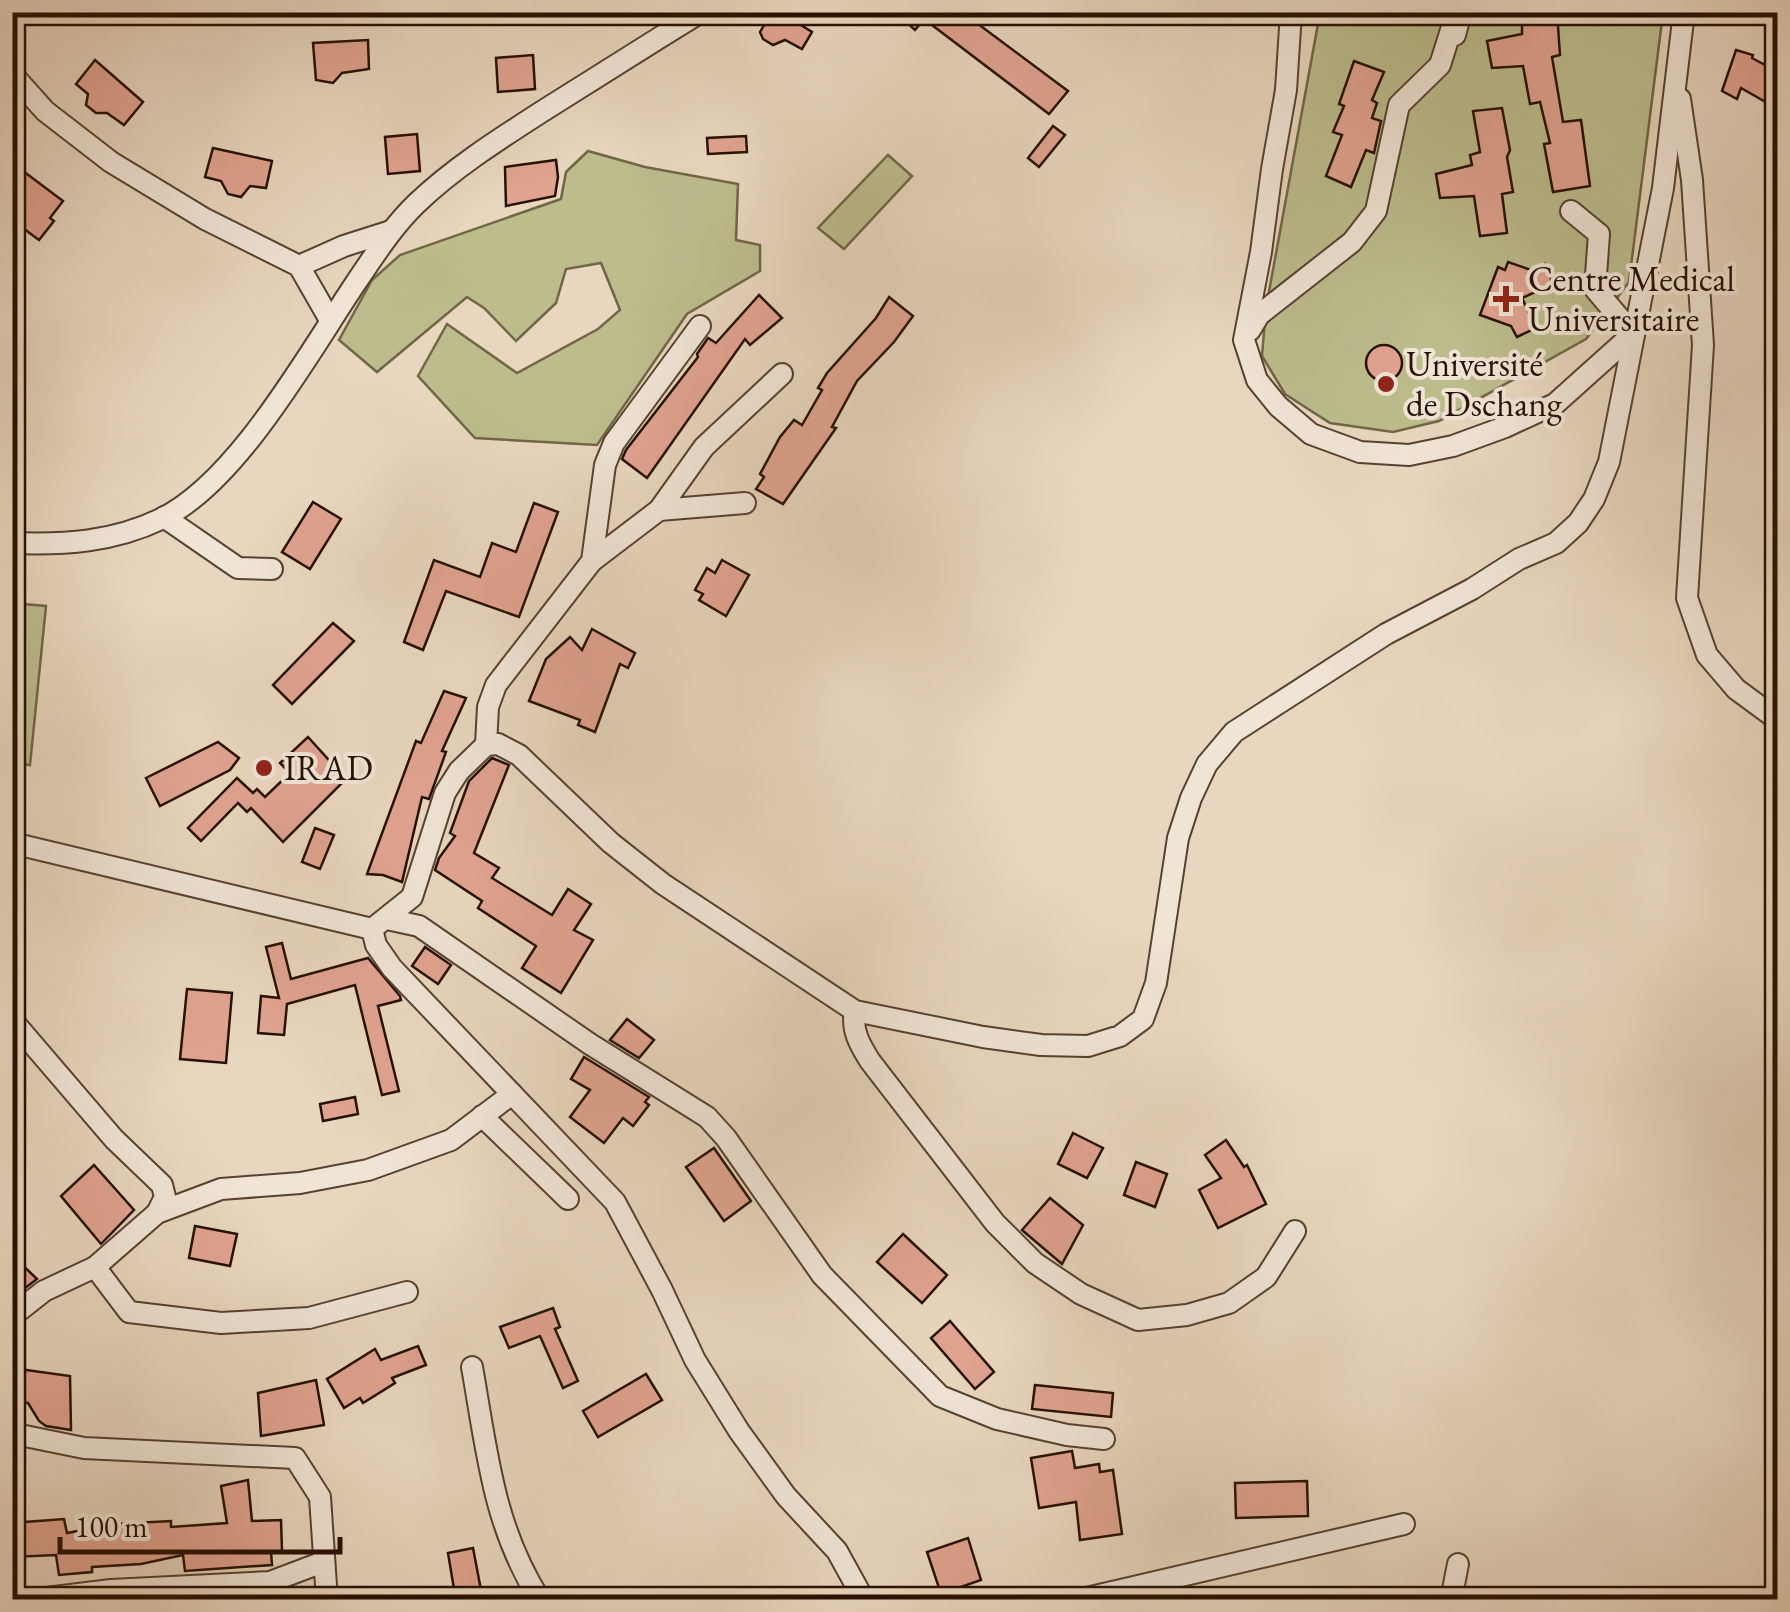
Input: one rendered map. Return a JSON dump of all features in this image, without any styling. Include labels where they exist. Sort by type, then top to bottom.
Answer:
[{"type":"street","points":[[12,543],[62,545],[129,532],[164,517],[198,492],[239,452],[390,231],[418,202],[468,160],[701,12]]},
{"type":"street","points":[[1291,12],[1286,90],[1244,340],[1257,380],[1278,406],[1311,434],[1360,452],[1410,455],[1453,446],[1554,404],[1633,334]]},
{"type":"street","points":[[1244,340],[1258,315],[1352,242],[1376,212],[1399,105],[1440,64],[1451,30],[1455,35],[1460,12]]},
{"type":"street","points":[[864,1600],[837,1551],[786,1496],[722,1403],[695,1360],[614,1202],[392,968],[376,945],[380,924],[412,897],[446,793],[458,771],[486,745],[498,744],[519,755],[611,843],[663,884],[855,1011],[983,1037],[1057,1046],[1088,1046],[1120,1036],[1143,1019],[1156,984],[1178,838],[1207,764],[1234,732],[1386,634],[1472,589],[1519,559],[1556,543],[1578,523],[1594,499],[1609,462],[1663,188],[1684,12]]},
{"type":"street","points":[[12,74],[45,111],[111,162],[205,219],[299,266],[330,320]]},
{"type":"street","points":[[1676,96],[1692,180],[1704,345],[1687,598],[1707,655],[1736,689],[1778,720]]},
{"type":"street","points":[[1570,211],[1598,234],[1596,288],[1633,334]]},
{"type":"street","points":[[299,266],[390,231]]},
{"type":"street","points":[[592,562],[605,466],[614,443],[700,326]]},
{"type":"street","points":[[486,745],[488,707],[496,685],[592,562],[659,510],[704,446],[782,374]]},
{"type":"street","points":[[659,510],[745,503]]},
{"type":"street","points":[[164,517],[238,568],[272,569]]},
{"type":"street","points":[[12,843],[380,924],[419,926],[590,1044],[706,1117],[726,1138],[822,1275],[940,1396],[997,1419],[1066,1435],[1104,1439]]},
{"type":"street","points":[[855,1011],[858,1042],[870,1061],[995,1223],[1036,1263],[1081,1294],[1138,1320],[1187,1315],[1229,1304],[1266,1277],[1295,1232]]},
{"type":"street","points":[[12,1020],[114,1139],[162,1185],[165,1197],[157,1213]]},
{"type":"street","points":[[12,1316],[44,1291],[95,1267],[157,1213],[221,1190],[368,1170],[450,1140],[512,1094]]},
{"type":"street","points":[[482,1116],[568,1199]]},
{"type":"street","points":[[95,1267],[129,1312],[221,1323],[309,1318],[406,1292]]},
{"type":"street","points":[[472,1367],[496,1505],[518,1565],[540,1600]]},
{"type":"street","points":[[12,1428],[20,1435],[84,1448],[295,1458],[320,1497],[327,1600]]},
{"type":"street","points":[[1078,1600],[1404,1524]]},
{"type":"street","points":[[30,1600],[111,1590],[270,1582],[323,1562]]},
{"type":"street","points":[[1451,1600],[1458,1564]]},
{"type":"green space","points":[[1320,13],[1663,13],[1629,282],[1586,339],[1439,421],[1393,432],[1330,423],[1285,394],[1262,356],[1266,308]]},
{"type":"green space","points":[[588,151],[645,167],[738,184],[736,240],[760,245],[760,271],[687,314],[597,445],[475,438],[418,376],[447,324],[517,373],[598,329],[620,310],[601,263],[566,269],[556,303],[516,341],[484,308],[467,297],[377,372],[339,340],[372,280],[400,255],[561,199],[566,172]]},
{"type":"green space","points":[[888,155],[912,176],[844,249],[818,228]]},
{"type":"green space","points":[[12,603],[46,606],[30,765],[13,763]]},
{"type":"building","points":[[772,12],[780,12],[812,32],[802,49],[785,40],[773,45],[763,39],[760,32]]},
{"type":"building","points":[[895,12],[962,12],[1068,91],[1049,114],[924,19],[915,30]]},
{"type":"building","points":[[1527,12],[1557,12],[1560,55],[1552,57],[1563,122],[1581,120],[1590,186],[1553,192],[1544,144],[1550,143],[1540,102],[1530,104],[1523,66],[1492,68],[1487,41],[1522,34]]},
{"type":"building","points":[[368,40],[369,69],[342,73],[333,83],[316,80],[313,43]]},
{"type":"building","points":[[1736,50],[1753,55],[1752,58],[1778,72],[1778,109],[1741,88],[1737,99],[1722,91]]},
{"type":"building","points":[[533,55],[535,89],[498,92],[496,58]]},
{"type":"building","points":[[95,60],[143,102],[124,125],[86,105],[88,94],[76,84]]},
{"type":"building","points":[[1354,61],[1384,72],[1372,100],[1377,103],[1372,118],[1381,121],[1374,153],[1366,150],[1351,187],[1326,176],[1342,135],[1333,132],[1344,106],[1339,104]]},
{"type":"building","points":[[1502,108],[1513,192],[1502,194],[1507,233],[1480,236],[1474,196],[1440,198],[1436,174],[1472,165],[1470,155],[1480,152],[1473,111]]},
{"type":"building","points":[[1053,126],[1065,135],[1039,167],[1028,158]]},
{"type":"building","points":[[417,134],[420,171],[388,174],[385,137]]},
{"type":"building","points":[[746,136],[747,152],[708,154],[707,138]]},
{"type":"building","points":[[213,148],[272,161],[266,188],[250,186],[241,197],[228,194],[221,181],[205,177]]},
{"type":"building","points":[[556,160],[555,196],[506,206],[505,167]]},
{"type":"building","points":[[19,168],[63,201],[39,240],[12,220],[12,176]]},
{"type":"building","name":"Centre Medical Universitaire","points":[[1508,262],[1531,270],[1545,264],[1553,284],[1522,298],[1536,328],[1517,337],[1511,326],[1480,315],[1498,267],[1505,270]]},
{"type":"building","points":[[759,295],[782,318],[750,345],[745,339],[647,478],[622,459],[626,450],[698,357],[708,338],[716,343]]},
{"type":"building","points":[[889,297],[913,316],[857,381],[832,427],[836,428],[783,504],[756,489],[780,437],[794,420],[802,425],[827,373],[876,318]]},
{"type":"building","points":[[1384,345],[1397,350],[1402,363],[1397,376],[1384,381],[1371,376],[1366,363],[1371,350]]},
{"type":"building","points":[[313,502],[341,519],[310,569],[282,552]]},
{"type":"building","points":[[534,503],[558,512],[519,617],[446,591],[423,650],[404,642],[434,560],[480,577],[492,543],[516,552]]},
{"type":"building","points":[[722,560],[749,575],[726,616],[699,600],[703,594],[695,590],[707,568],[715,573]]},
{"type":"building","points":[[333,623],[354,641],[292,704],[273,685]]},
{"type":"building","points":[[592,629],[635,653],[628,668],[620,664],[595,732],[578,725],[580,720],[529,701],[546,659],[570,637],[582,650]]},
{"type":"building","points":[[444,691],[466,698],[442,751],[446,752],[429,799],[422,797],[402,882],[367,874],[416,741],[421,743]]},
{"type":"building","points":[[308,737],[346,779],[283,842],[251,808],[247,812],[238,803],[201,841],[188,828],[237,778],[253,793],[257,789],[265,797],[290,773],[280,763]]},
{"type":"building","points":[[218,742],[239,758],[230,770],[160,806],[146,778]]},
{"type":"building","points":[[492,758],[509,765],[474,853],[499,868],[492,878],[552,915],[568,889],[591,904],[574,930],[593,940],[561,993],[522,968],[536,946],[478,908],[482,901],[435,870],[455,836],[450,833],[469,781]]},
{"type":"building","points":[[315,828],[334,835],[320,869],[302,862]]},
{"type":"building","points":[[282,943],[291,979],[368,958],[400,996],[401,1000],[378,1006],[399,1091],[382,1095],[355,985],[287,1004],[284,1035],[258,1033],[261,996],[279,998],[266,947]]},
{"type":"building","points":[[425,947],[451,965],[438,984],[412,966]]},
{"type":"building","points":[[187,989],[232,993],[226,1063],[180,1059]]},
{"type":"building","points":[[627,1019],[654,1040],[639,1058],[610,1040]]},
{"type":"building","points":[[584,1057],[649,1097],[645,1102],[649,1105],[633,1126],[623,1118],[604,1143],[570,1117],[590,1090],[571,1079]]},
{"type":"building","points":[[355,1097],[358,1114],[323,1121],[320,1104]]},
{"type":"building","points":[[1073,1133],[1103,1148],[1087,1178],[1058,1164]]},
{"type":"building","points":[[1226,1140],[1244,1167],[1247,1165],[1266,1204],[1218,1228],[1199,1190],[1221,1178],[1205,1155]]},
{"type":"building","points":[[714,1148],[751,1201],[724,1221],[686,1167]]},
{"type":"building","points":[[1136,1162],[1167,1174],[1155,1207],[1124,1195]]},
{"type":"building","points":[[94,1165],[134,1210],[101,1244],[61,1196]]},
{"type":"building","points":[[1050,1198],[1083,1225],[1062,1264],[1022,1230]]},
{"type":"building","points":[[195,1226],[237,1234],[230,1266],[189,1258]]},
{"type":"building","points":[[903,1234],[947,1275],[922,1303],[877,1262]]},
{"type":"building","points":[[12,1255],[37,1279],[12,1298]]},
{"type":"building","points":[[553,1308],[560,1327],[555,1329],[578,1381],[563,1388],[540,1336],[509,1348],[500,1327]]},
{"type":"building","points":[[950,1321],[994,1372],[975,1389],[931,1338]]},
{"type":"building","points":[[418,1346],[426,1365],[392,1378],[395,1383],[363,1403],[360,1398],[344,1408],[327,1379],[375,1349],[381,1360]]},
{"type":"building","points":[[19,1369],[70,1376],[71,1430],[46,1426],[28,1403],[15,1402]]},
{"type":"building","points":[[646,1374],[662,1400],[598,1437],[583,1411]]},
{"type":"building","points":[[316,1380],[324,1425],[261,1436],[258,1393]]},
{"type":"building","points":[[1035,1385],[1113,1393],[1111,1417],[1032,1409]]},
{"type":"building","points":[[1072,1451],[1075,1468],[1099,1464],[1100,1472],[1113,1470],[1122,1534],[1080,1540],[1076,1502],[1039,1508],[1031,1458]]},
{"type":"building","points":[[248,1480],[252,1521],[281,1520],[282,1551],[271,1552],[272,1565],[185,1571],[183,1555],[59,1575],[56,1555],[12,1557],[12,1523],[64,1519],[67,1533],[113,1524],[171,1521],[171,1527],[227,1523],[221,1486]]},
{"type":"building","points":[[1307,1481],[1308,1516],[1236,1518],[1235,1483]]},
{"type":"building","points":[[968,1538],[981,1580],[941,1594],[927,1552]]},
{"type":"building","points":[[473,1548],[481,1590],[455,1595],[448,1553]]},
{"type":"place","name":"Centre Medical Universitaire","points":[[1506,299]]},
{"type":"place","name":"Université de Dschang","points":[[1386,384]]},
{"type":"place","name":"IRAD","points":[[264,768]]}]
